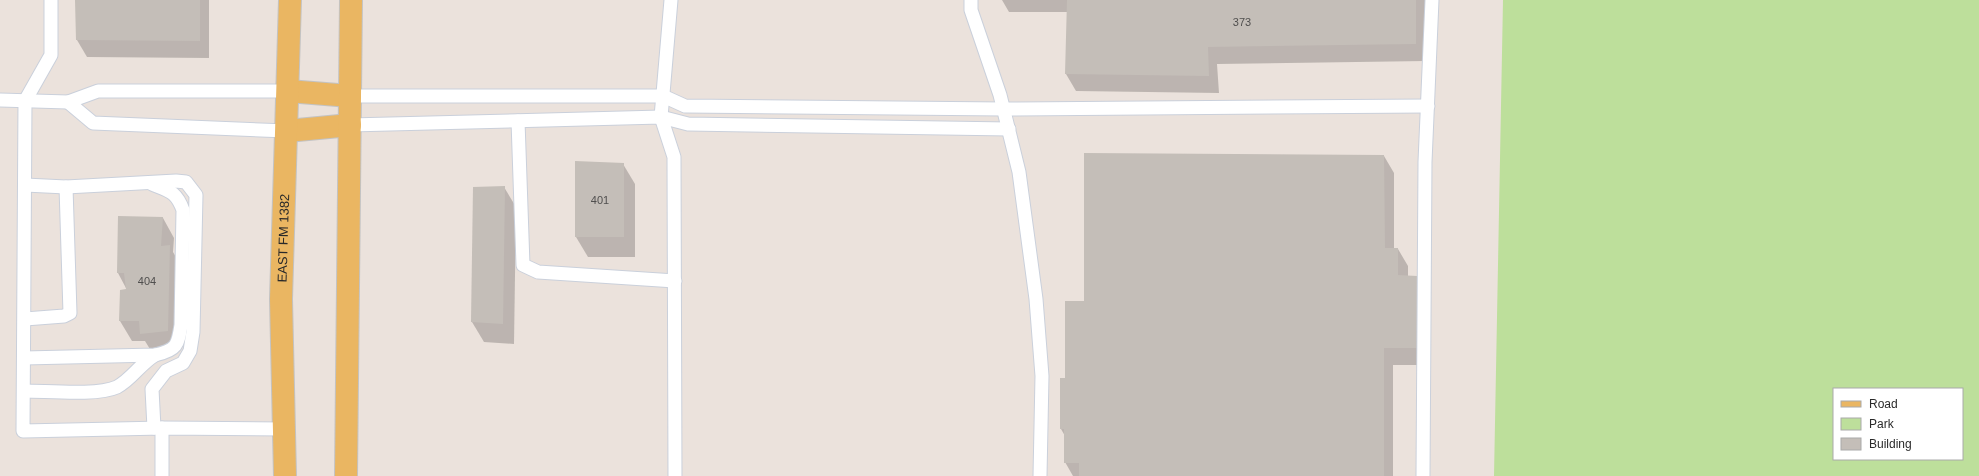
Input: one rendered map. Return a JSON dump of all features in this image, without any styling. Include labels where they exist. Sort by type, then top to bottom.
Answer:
[{"type":"main road","name":"EAST FM 1382","points":[[285,476],[281,299],[290,0]]},
{"type":"main road","points":[[346,476],[351,0]]},
{"type":"main road","points":[[288,91],[350,96]]},
{"type":"main road","points":[[287,131],[350,125]]},
{"type":"lane","points":[[51,0],[52,55],[25,101],[25,319],[23,431],[158,428],[284,429]]},
{"type":"lane","points":[[671,0],[661,117],[674,157],[675,476]]},
{"type":"lane","points":[[971,0],[971,10],[1004,109],[1019,172],[1036,299],[1042,376],[1040,476]]},
{"type":"lane","points":[[1423,476],[1425,162],[1432,0]]},
{"type":"lane","points":[[0,100],[68,102],[98,91],[288,91]]},
{"type":"lane","points":[[350,96],[663,96],[685,106],[1004,109],[1428,106]]},
{"type":"lane","points":[[68,102],[93,123],[287,131]]},
{"type":"lane","points":[[350,125],[661,117],[688,124],[1009,129]]},
{"type":"lane","points":[[518,121],[523,265],[538,272],[674,281]]},
{"type":"lane","points":[[25,185],[66,187],[176,181],[186,182],[196,195],[193,332],[190,351],[183,363],[166,371],[152,389],[158,428],[162,476]]},
{"type":"lane","points":[[24,391],[104,391],[118,386],[135,373],[147,359],[169,352],[178,341],[181,325],[183,210],[179,198],[170,192],[148,182]]},
{"type":"lane","points":[[25,319],[64,316],[70,313],[66,187]]},
{"type":"lane","points":[[24,358],[156,355]]},
{"type":"green space","points":[[1503,0],[1979,0],[1979,476],[1494,476]]},
{"type":"building","points":[[75,0],[200,0],[200,41],[76,40]]},
{"type":"building","points":[[1067,0],[1416,0],[1416,44],[1208,47],[1209,76],[1065,74]]},
{"type":"building","points":[[1084,153],[1384,155],[1385,248],[1398,248],[1398,275],[1417,276],[1417,348],[1384,348],[1384,476],[1079,476],[1079,463],[1064,463],[1064,429],[1060,429],[1060,378],[1065,378],[1065,301],[1084,301]]},
{"type":"building","points":[[575,161],[624,163],[624,237],[575,237]]},
{"type":"building","points":[[505,186],[503,324],[471,322],[473,187]]},
{"type":"building","points":[[118,216],[163,217],[161,246],[170,245],[168,331],[140,334],[139,321],[119,321],[120,290],[126,289],[124,273],[117,273]]}]
